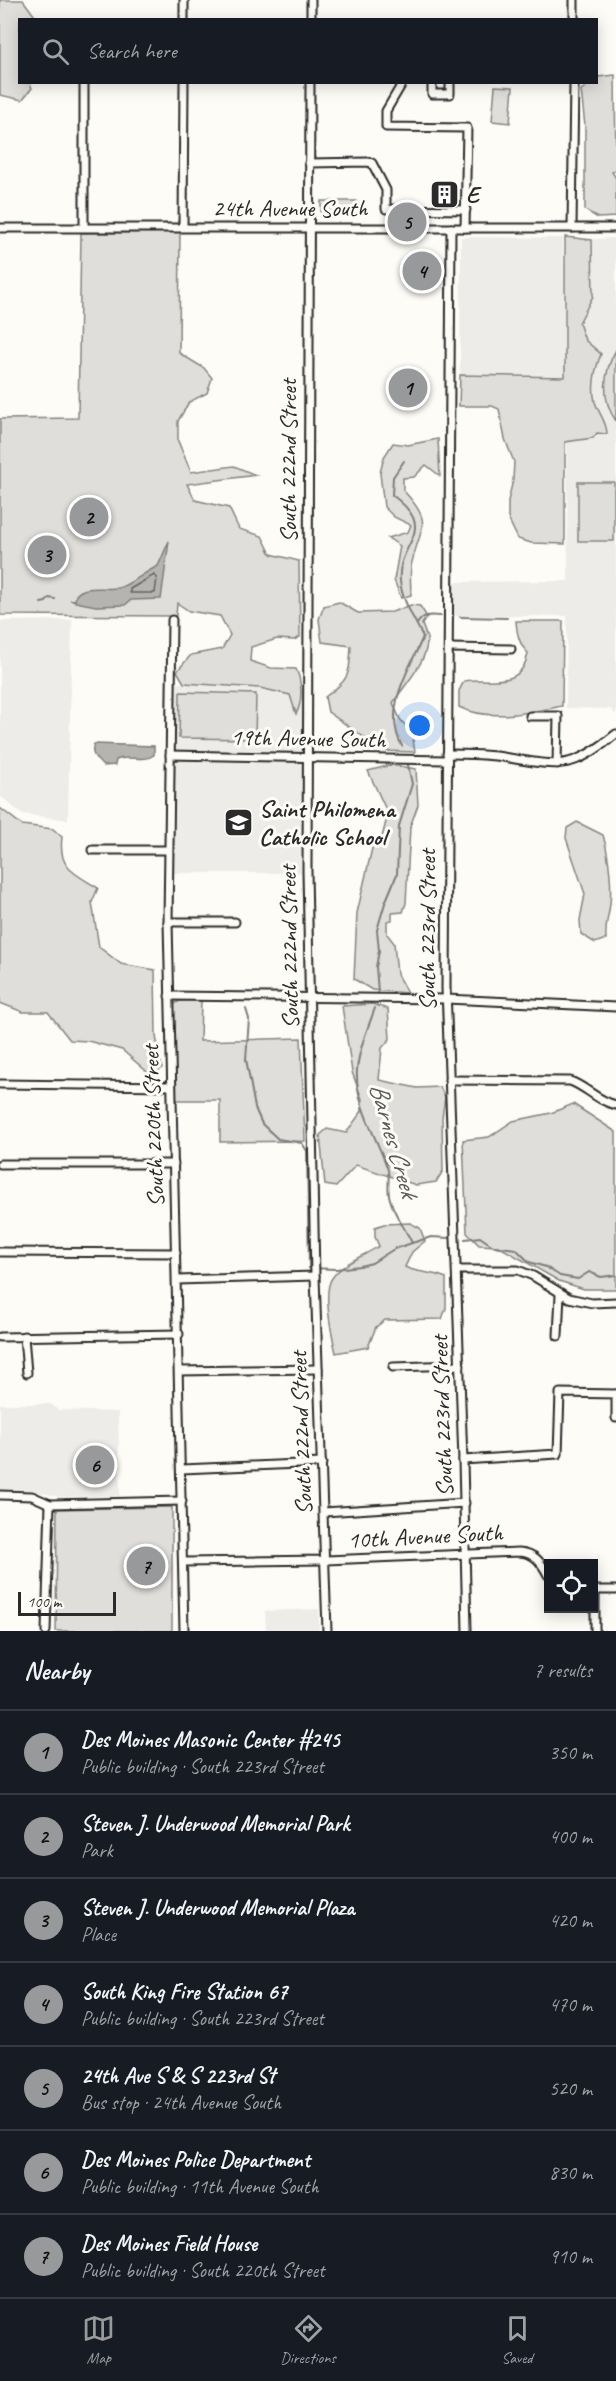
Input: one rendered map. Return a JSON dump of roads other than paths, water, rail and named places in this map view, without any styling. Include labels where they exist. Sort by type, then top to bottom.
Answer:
[{"type":"street","points":[[184,0],[184,18]]},
{"type":"street","points":[[311,0],[311,18]]},
{"type":"street","points":[[574,0],[574,18]]},
{"type":"street","points":[[84,84],[84,227]]},
{"type":"street","points":[[183,226],[184,84]]},
{"type":"street","name":"South 222nd Street","points":[[310,84],[307,759],[309,997],[315,1276],[327,1631]]},
{"type":"street","points":[[402,84],[386,111],[386,127],[467,128],[465,228]]},
{"type":"street","points":[[432,84],[432,94],[450,94],[450,84]]},
{"type":"street","points":[[572,228],[574,84]]},
{"type":"street","points":[[309,163],[368,162],[372,164],[386,190],[386,209],[465,210]]},
{"type":"street","name":"24th Avenue South","points":[[0,228],[183,226],[616,228]]},
{"type":"street","name":"South 223rd Street","points":[[451,228],[446,999],[465,1503],[467,1631]]},
{"type":"street","name":"South 220th Street","points":[[172,620],[168,922],[183,1501],[184,1631]]},
{"type":"street","points":[[449,648],[511,649]]},
{"type":"street","points":[[530,716],[558,716],[557,764]]},
{"type":"street","name":"19th Avenue South","points":[[170,755],[307,759],[488,755],[533,763],[557,764],[586,756],[616,734]]},
{"type":"street","points":[[92,850],[168,850]]},
{"type":"street","points":[[168,922],[235,921]]},
{"type":"street","points":[[169,996],[446,999],[616,1007]]},
{"type":"street","points":[[449,1080],[570,1081],[578,1084],[601,1101],[616,1104]]},
{"type":"street","points":[[0,1084],[171,1086]]},
{"type":"street","points":[[0,1164],[174,1164]]},
{"type":"street","points":[[0,1252],[176,1253]]},
{"type":"street","points":[[457,1270],[508,1269],[525,1272],[560,1294],[579,1301],[616,1302]]},
{"type":"street","points":[[177,1280],[315,1276]]},
{"type":"street","points":[[558,1336],[560,1294]]},
{"type":"street","points":[[0,1337],[179,1334]]},
{"type":"street","points":[[24,1336],[27,1373]]},
{"type":"street","points":[[393,1367],[460,1365]]},
{"type":"street","points":[[179,1371],[318,1369]]},
{"type":"street","points":[[463,1460],[558,1454],[560,1393],[616,1394],[616,1418]]},
{"type":"street","points":[[182,1469],[322,1463]]},
{"type":"street","points":[[0,1495],[32,1496],[50,1503],[183,1501]]},
{"type":"street","points":[[46,1631],[50,1503]]},
{"type":"street","points":[[324,1512],[465,1503]]},
{"type":"street","name":"10th Avenue South","points":[[183,1562],[528,1553],[538,1560],[544,1568]]},
{"type":"street","points":[[598,1590],[616,1590]]},
{"type":"street","points":[[595,1613],[595,1631]]},
{"type":"water","points":[[169,541],[161,599],[131,600],[125,605],[96,606],[75,602],[76,595],[84,590],[121,587],[158,566]]},
{"type":"water","points":[[94,744],[154,746],[154,755],[145,758],[121,758],[116,760],[115,765],[103,766],[93,754]]},
{"type":"waterway","name":"Barnes Creek","points":[[402,746],[397,732],[396,704],[405,676],[423,637],[406,603],[400,581],[404,556],[415,528],[413,518],[406,507],[392,495],[393,477],[404,461]]},
{"type":"waterway","points":[[41,603],[46,602],[49,598],[55,599]]},
{"type":"waterway","points":[[417,624],[427,616],[441,616]]},
{"type":"waterway","points":[[460,617],[507,618]]},
{"type":"waterway","name":"Barnes Creek","points":[[378,992],[377,930],[397,874],[399,826],[412,784],[408,765]]},
{"type":"waterway","name":"Barnes Creek","points":[[375,1008],[360,1054],[357,1083],[367,1120],[388,1171],[390,1199],[412,1243],[431,1237],[449,1238]]},
{"type":"waterway","points":[[246,1009],[249,1019],[246,1059],[255,1108],[262,1124],[278,1139],[302,1143],[307,1151],[309,1268],[336,1269],[360,1266],[372,1263],[394,1249],[412,1243]]},
{"type":"waterway","name":"Barnes Creek","points":[[465,1239],[480,1237],[493,1246],[516,1249],[529,1262],[546,1267],[560,1276],[578,1279],[589,1272],[601,1277],[616,1275]]},
{"type":"place","name":"E","points":[[445,195]]},
{"type":"place","name":"24th Ave S & S 223rd St","points":[[407,222]]},
{"type":"place","name":"South King Fire Station 67","points":[[422,271]]},
{"type":"place","name":"Des Moines Masonic Center #245","points":[[408,388]]},
{"type":"place","name":"Steven J. Underwood Memorial Park","points":[[89,517]]},
{"type":"place","name":"Steven J. Underwood Memorial Plaza","points":[[47,555]]},
{"type":"place","name":"Saint Philomena Catholic School","points":[[238,823]]},
{"type":"place","name":"Des Moines Police Department","points":[[95,1465]]},
{"type":"place","name":"Des Moines Field House","points":[[146,1566]]}]
